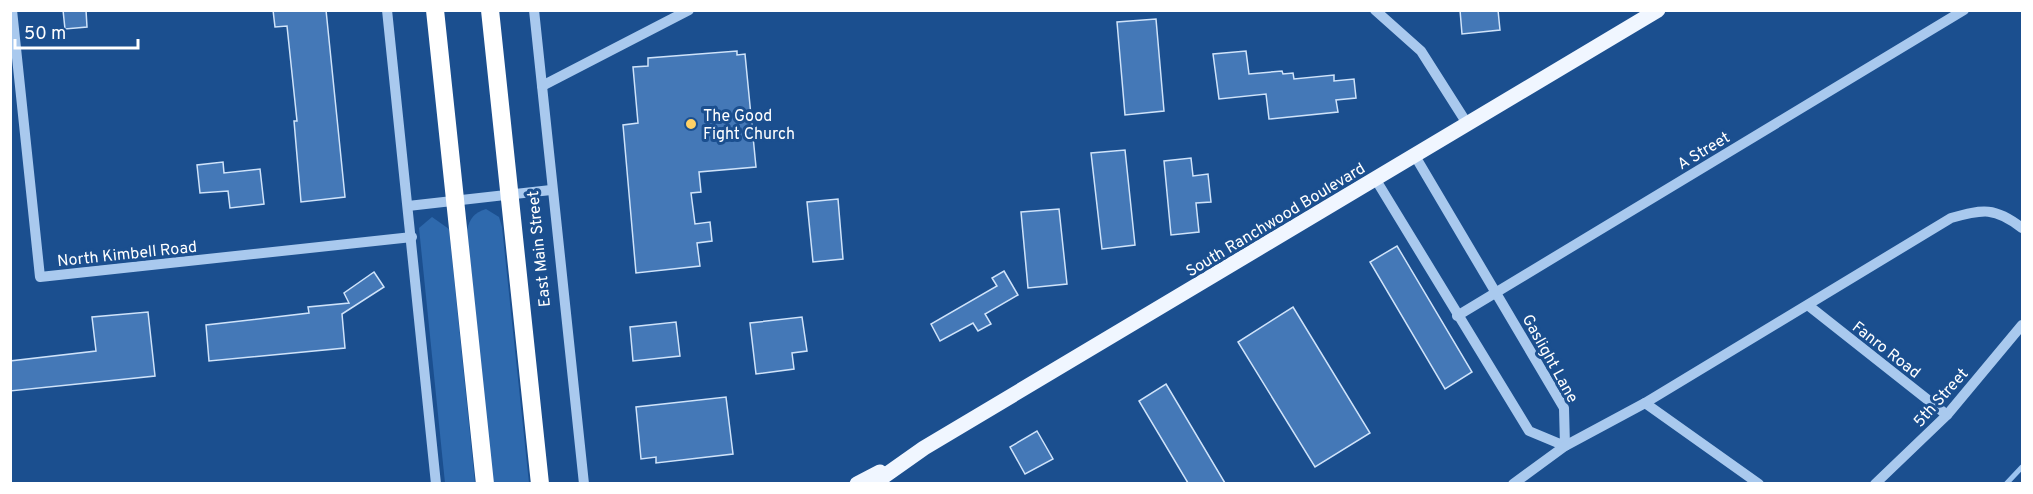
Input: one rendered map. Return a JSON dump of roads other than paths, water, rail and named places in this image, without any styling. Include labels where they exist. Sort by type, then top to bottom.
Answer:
[{"type":"highway","points":[[435,10],[484,483]]},
{"type":"highway","name":"East Main Street","points":[[490,10],[540,483]]},
{"type":"main road","name":"South Ranchwood Boulevard","points":[[873,483],[910,457],[1658,10]]},
{"type":"main road","name":"South Ranchwood Boulevard","points":[[857,483],[910,457]]},
{"type":"street","name":"North Kimbell Road","points":[[12,10],[40,277],[412,237]]},
{"type":"street","points":[[387,10],[436,483]]},
{"type":"street","name":"East Main Street","points":[[534,10],[551,190],[584,483]]},
{"type":"street","points":[[542,86],[689,10]]},
{"type":"street","points":[[1375,10],[1421,51],[1467,125]]},
{"type":"street","name":"A Street","points":[[1457,316],[1964,10]]},
{"type":"street","name":"Gaslight Lane","points":[[1415,156],[1564,408],[1565,446]]},
{"type":"street","points":[[1376,180],[1529,431],[1565,446]]},
{"type":"street","points":[[408,206],[551,190]]},
{"type":"street","points":[[1513,483],[1565,446],[1645,403],[1809,306],[1951,218],[1977,211],[2004,214],[2022,228]]},
{"type":"street","name":"Fanro Road","points":[[1809,306],[1947,415]]},
{"type":"street","name":"5th Street","points":[[1875,483],[1947,415],[2022,325]]},
{"type":"street","points":[[1645,403],[1759,483]]},
{"type":"waterway","points":[[2006,484],[2022,467]]},
{"type":"place","name":"The Good Fight Church","points":[[691,124]]}]
